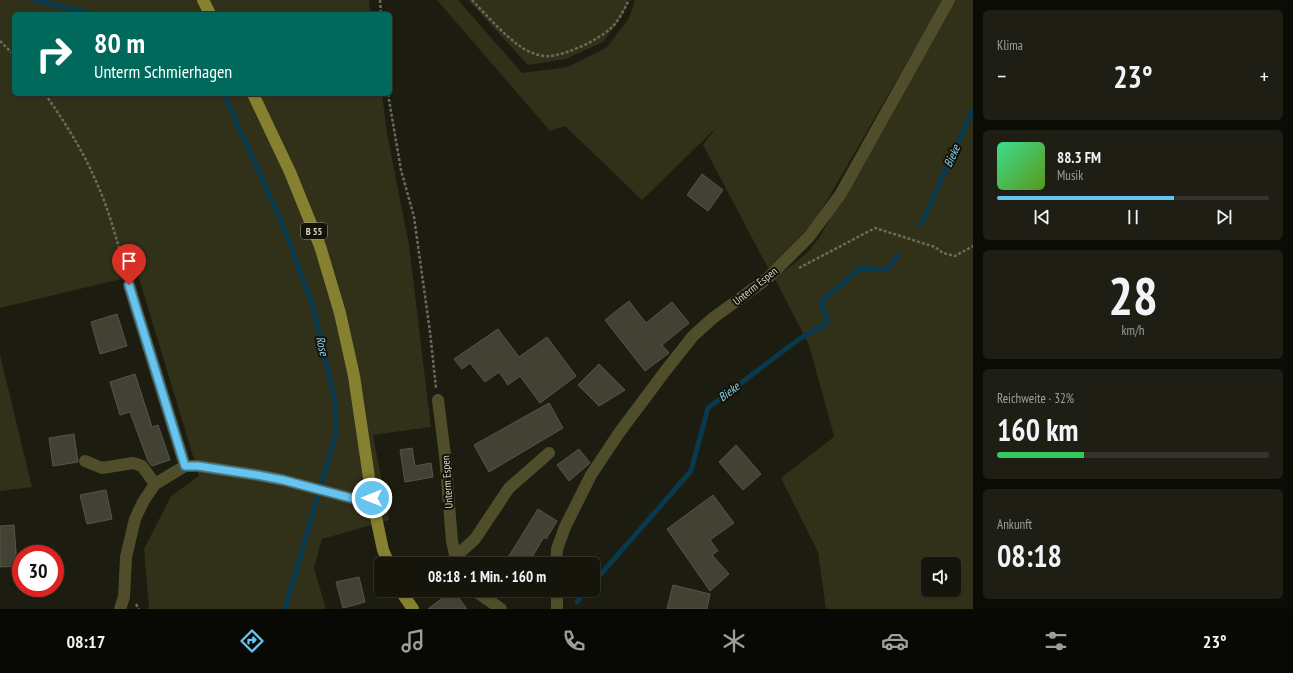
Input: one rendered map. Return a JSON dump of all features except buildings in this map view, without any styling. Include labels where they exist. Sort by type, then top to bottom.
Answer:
[{"type":"main road","points":[[203,0],[209,12]]},
{"type":"main road","name":"B 55","points":[[254,96],[290,172],[320,246],[340,313],[354,376],[372,498],[386,557]]},
{"type":"main road","points":[[405,597],[413,609]]},
{"type":"street","name":"Unterm Espen","points":[[556,557],[557,549],[566,527],[591,475],[619,433],[666,370],[693,336],[713,318],[768,278],[810,237],[840,195],[949,0]]},
{"type":"street","points":[[129,285],[185,466]]},
{"type":"street","name":"Unterm Espen","points":[[438,400],[445,454],[450,526],[455,557]]},
{"type":"street","points":[[459,557],[475,539],[509,488],[549,453]]},
{"type":"street","points":[[85,461],[102,468],[133,463],[142,466],[155,484]]},
{"type":"street","points":[[120,609],[124,597],[126,557],[136,519],[143,502],[155,484],[185,466],[219,469],[283,480],[351,498],[372,498]]},
{"type":"street","points":[[484,597],[501,609]]},
{"type":"street","points":[[557,597],[558,609]]},
{"type":"path","points":[[380,0],[381,12]]},
{"type":"path","points":[[472,0],[521,47],[537,54],[548,56],[582,46],[612,28],[629,0]]},
{"type":"path","points":[[0,41],[12,53]]},
{"type":"path","points":[[46,96],[77,144],[95,179],[108,212],[129,285]]},
{"type":"path","points":[[388,96],[401,170],[414,217],[438,400]]},
{"type":"path","points":[[798,268],[875,228],[936,247],[943,253],[955,256],[973,246]]},
{"type":"shaded area","points":[[0,0],[369,0],[370,12],[12,12],[12,96],[382,96],[387,133],[409,245],[431,427],[373,435],[389,520],[322,539],[314,568],[326,609],[147,609],[149,608],[144,549],[171,496],[199,476],[138,275],[0,308]]},
{"type":"shaded area","points":[[437,0],[458,0],[522,73],[568,67],[606,48],[628,20],[635,0],[943,0],[803,242],[770,272],[703,145],[717,127],[642,200],[565,126],[550,131]]},
{"type":"shaded area","points":[[468,0],[628,0],[623,15],[603,42],[566,59],[528,65]]},
{"type":"shaded area","points":[[953,0],[973,0],[973,609],[826,609],[818,552],[781,478],[835,436],[809,345],[775,279],[808,252],[819,238]]},
{"type":"shaded area","points":[[0,355],[32,487],[0,491]]},
{"type":"waterway","name":"Rose","points":[[35,0],[86,12]]},
{"type":"waterway","name":"Rose","points":[[225,96],[281,221],[313,306],[335,402],[336,433],[285,609]]},
{"type":"waterway","name":"Bieke","points":[[921,224],[973,110]]},
{"type":"waterway","name":"Bieke","points":[[600,575],[691,471],[708,408],[798,340],[828,322],[821,302],[860,268],[886,270],[898,256]]},
{"type":"waterway","name":"Bieke","points":[[577,602],[581,597]]},
{"type":"route","points":[[129,285],[185,466],[198,466],[283,480],[351,498],[372,498]]}]
